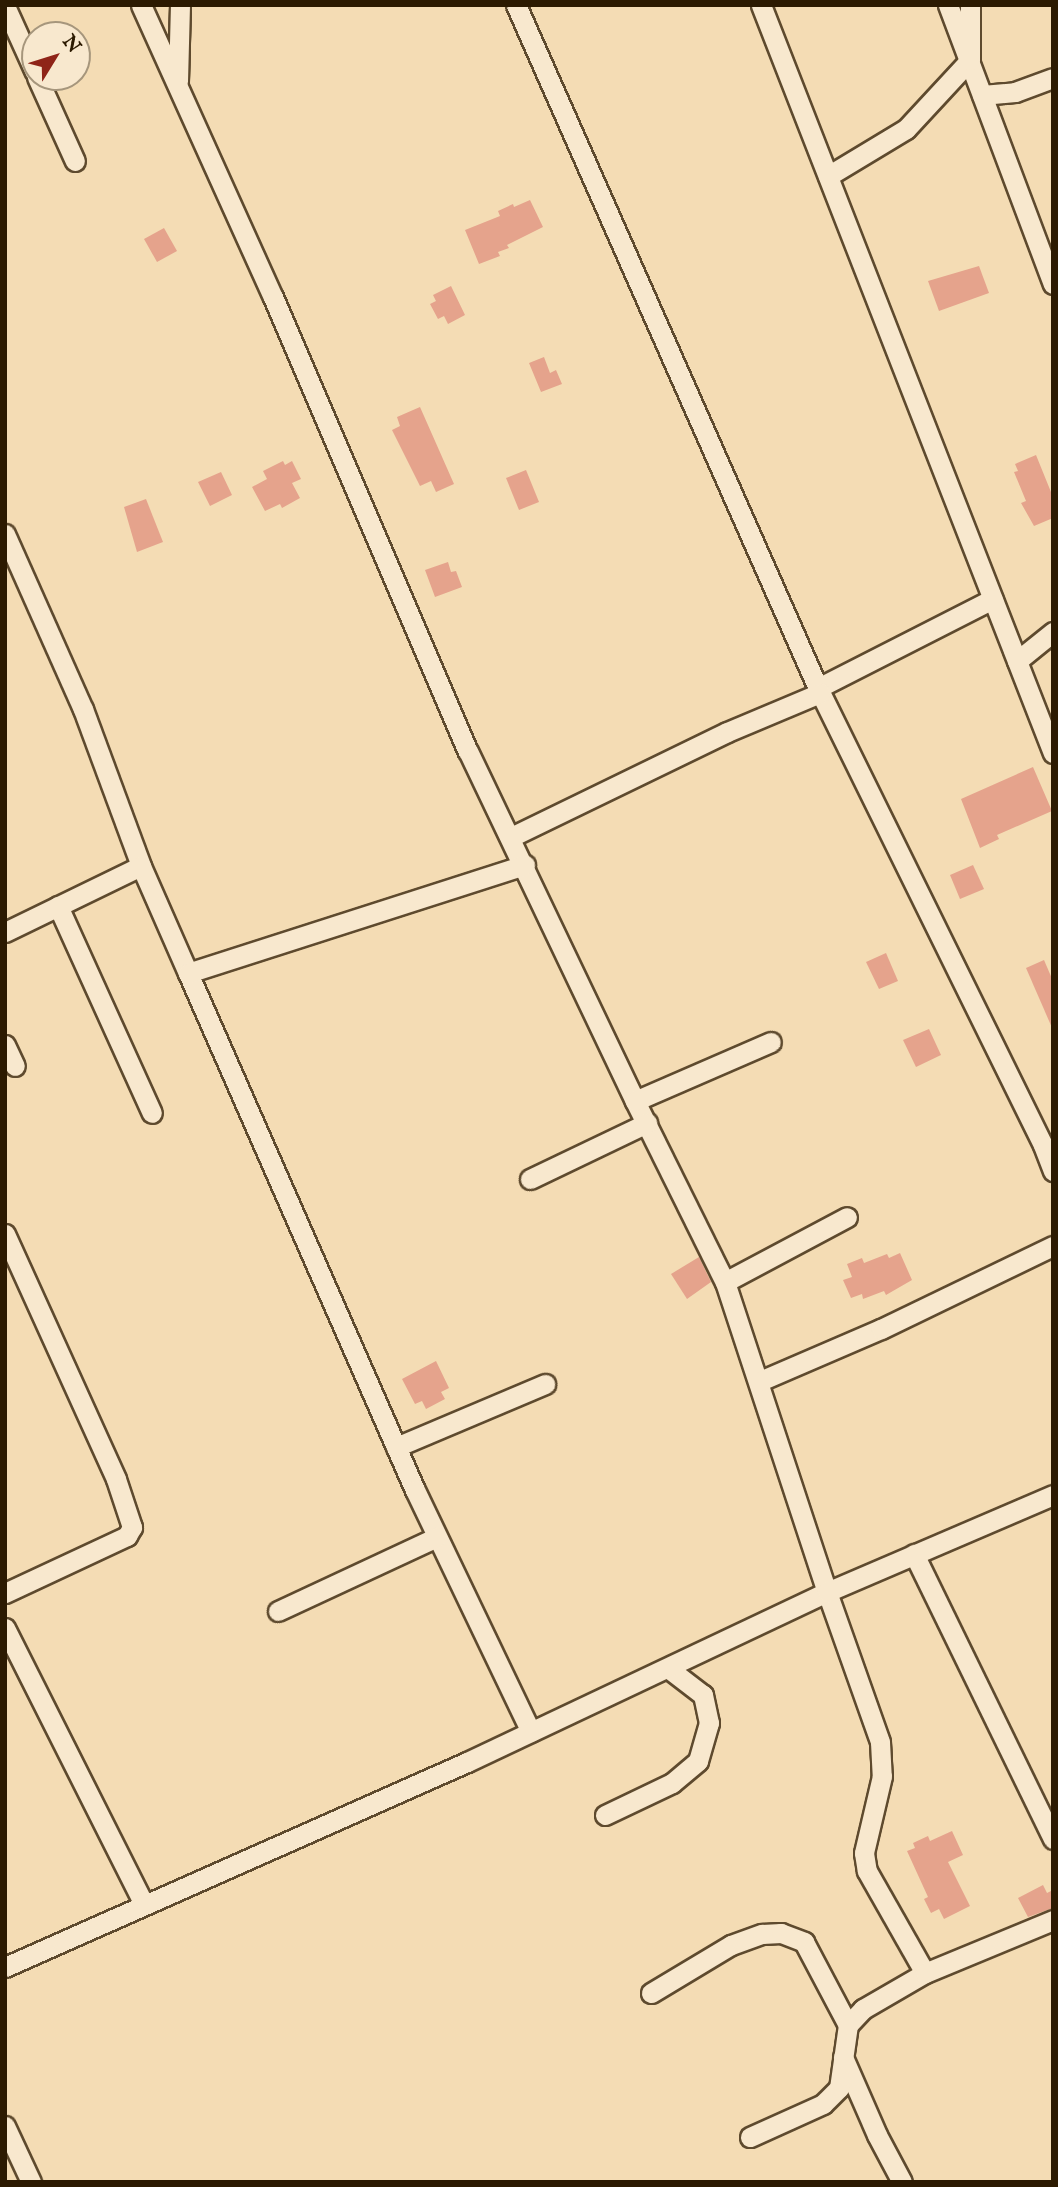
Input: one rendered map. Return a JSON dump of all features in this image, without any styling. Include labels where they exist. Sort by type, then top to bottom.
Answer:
[{"type":"street","points":[[141,5],[273,297],[468,751],[525,865],[635,1101],[725,1282],[760,1381],[827,1592],[880,1742],[882,1776],[864,1853],[867,1871],[925,1973]]},
{"type":"street","points":[[178,88],[180,5]]},
{"type":"street","points":[[516,5],[819,690],[1037,1133],[1053,1171]]},
{"type":"street","points":[[761,5],[1053,753]]},
{"type":"street","points":[[948,5],[1053,284]]},
{"type":"street","points":[[828,176],[906,129],[970,60],[970,5]]},
{"type":"street","points":[[5,6],[21,42]]},
{"type":"street","points":[[982,95],[1015,92],[1053,78]]},
{"type":"street","points":[[43,91],[75,162]]},
{"type":"street","points":[[5,534],[83,709],[141,866],[396,1447],[531,1732]]},
{"type":"street","points":[[511,837],[819,690],[993,599]]},
{"type":"street","points":[[1017,661],[1053,632]]},
{"type":"street","points":[[188,973],[525,865]]},
{"type":"street","points":[[5,932],[141,866]]},
{"type":"street","points":[[58,906],[152,1113]]},
{"type":"street","points":[[635,1101],[771,1042]]},
{"type":"street","points":[[5,1045],[15,1066]]},
{"type":"street","points":[[530,1179],[647,1123]]},
{"type":"street","points":[[725,1282],[846,1217]]},
{"type":"street","points":[[5,1234],[116,1479],[132,1527],[127,1536],[5,1593]]},
{"type":"street","points":[[760,1381],[881,1329],[1053,1246]]},
{"type":"street","points":[[396,1447],[545,1384]]},
{"type":"street","points":[[5,1967],[531,1732],[827,1592],[1053,1494]]},
{"type":"street","points":[[278,1611],[437,1537]]},
{"type":"street","points":[[914,1554],[1053,1839]]},
{"type":"street","points":[[5,1628],[144,1904]]},
{"type":"street","points":[[605,1815],[672,1783],[698,1761],[709,1723],[703,1695],[668,1668]]},
{"type":"street","points":[[750,2137],[823,2104],[839,2088],[848,2025],[863,2009],[925,1973],[1053,1920]]},
{"type":"street","points":[[651,1993],[731,1945],[762,1934],[780,1933],[804,1942],[848,2025]]},
{"type":"street","points":[[842,2056],[877,2135],[902,2182]]},
{"type":"street","points":[[5,2126],[31,2182]]},
{"type":"building","points":[[530,200],[543,227],[507,245],[509,248],[498,252],[500,256],[479,264],[465,230],[500,216],[498,211],[513,204],[514,207]]},
{"type":"building","points":[[164,228],[177,251],[157,262],[144,239]]},
{"type":"building","points":[[979,266],[989,293],[939,311],[928,281]]},
{"type":"building","points":[[451,286],[465,315],[448,324],[444,316],[438,319],[430,304],[436,301],[433,295]]},
{"type":"building","points":[[544,357],[550,373],[556,370],[562,384],[541,392],[529,363]]},
{"type":"building","points":[[420,407],[454,484],[436,492],[431,481],[420,486],[392,430],[400,426],[397,417]]},
{"type":"building","points":[[1036,455],[1053,497],[1053,518],[1034,526],[1021,503],[1026,501],[1014,472],[1018,471],[1015,464]]},
{"type":"building","points":[[283,461],[285,465],[292,461],[301,479],[292,483],[300,498],[282,508],[280,504],[265,511],[252,487],[267,479],[263,471]]},
{"type":"building","points":[[526,470],[539,502],[519,510],[506,478]]},
{"type":"building","points":[[221,472],[232,495],[210,506],[198,482]]},
{"type":"building","points":[[146,499],[163,542],[137,552],[124,507]]},
{"type":"building","points":[[448,562],[451,572],[456,571],[462,587],[435,597],[425,570]]},
{"type":"building","points":[[1033,767],[1052,811],[997,835],[999,839],[980,848],[961,799]]},
{"type":"building","points":[[973,865],[984,889],[960,899],[950,875]]},
{"type":"building","points":[[886,953],[898,981],[879,989],[866,962]]},
{"type":"building","points":[[1044,960],[1053,981],[1053,1030],[1026,968]]},
{"type":"building","points":[[929,1029],[941,1055],[916,1067],[903,1040]]},
{"type":"building","points":[[900,1253],[912,1280],[886,1295],[884,1291],[863,1299],[862,1294],[851,1298],[843,1280],[852,1277],[847,1264],[862,1258],[864,1263],[887,1254],[889,1258]]},
{"type":"building","points":[[699,1257],[711,1282],[687,1299],[671,1274]]},
{"type":"building","points":[[436,1361],[449,1388],[441,1392],[445,1399],[426,1409],[422,1401],[415,1404],[402,1379]]},
{"type":"building","points":[[952,1831],[963,1855],[948,1862],[970,1906],[944,1919],[939,1909],[931,1913],[924,1899],[928,1897],[907,1851],[915,1848],[913,1843],[928,1836],[930,1841]]},
{"type":"building","points":[[1043,1885],[1047,1893],[1053,1890],[1053,1908],[1028,1917],[1018,1898]]}]
